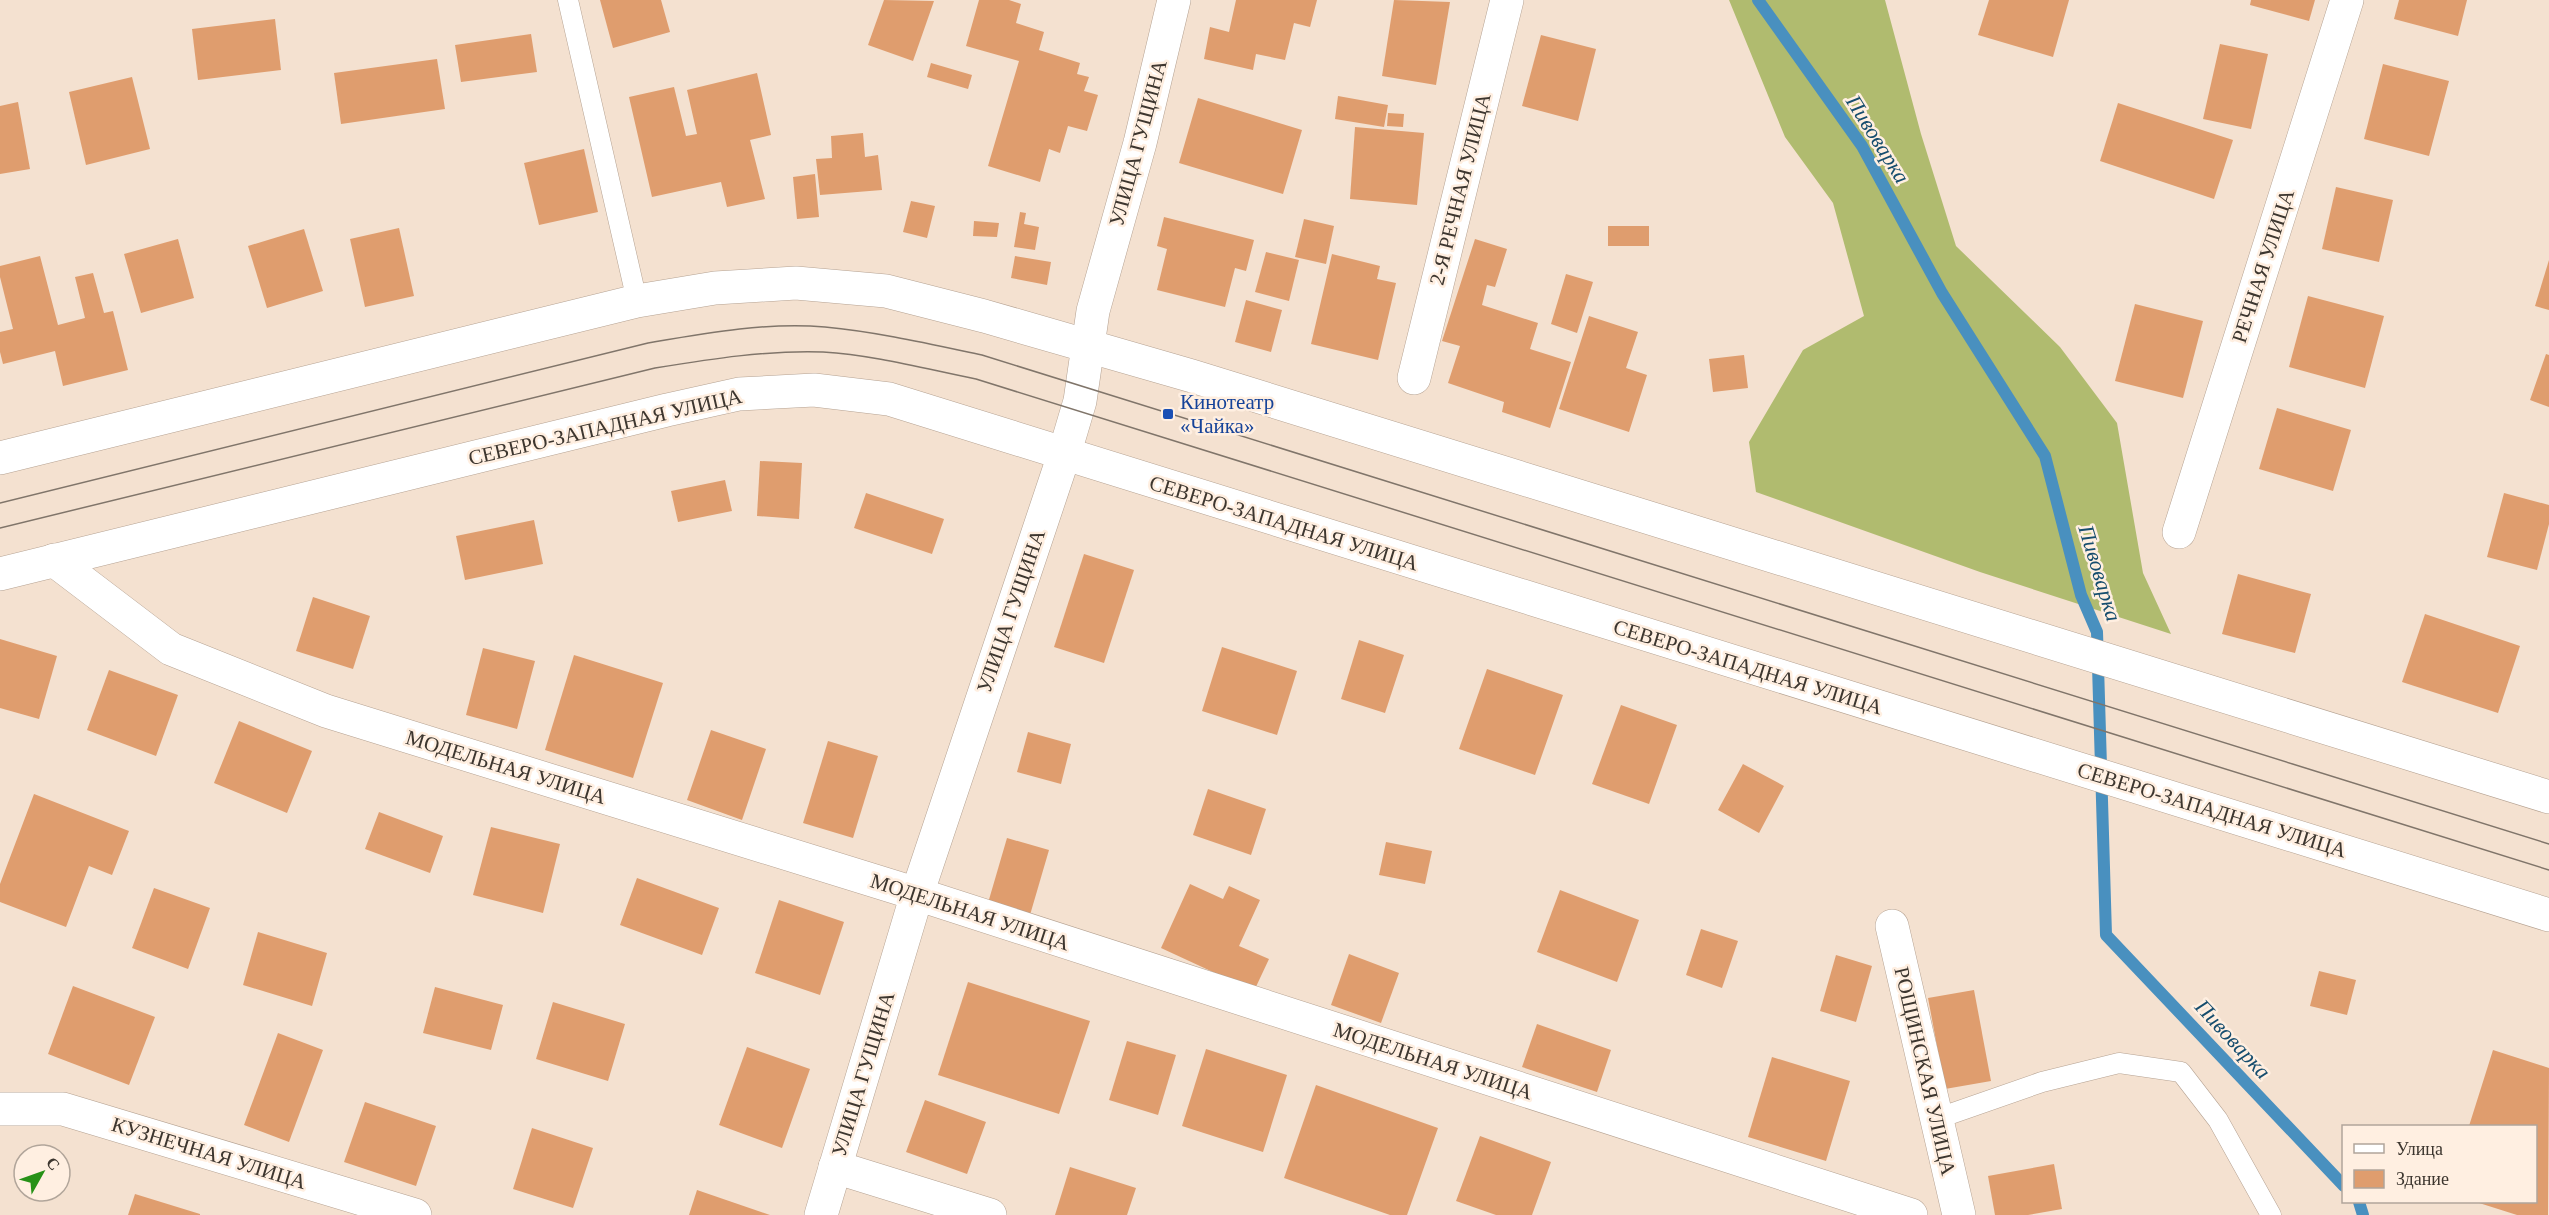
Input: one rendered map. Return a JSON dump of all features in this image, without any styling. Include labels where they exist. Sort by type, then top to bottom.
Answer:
[{"type":"main road","name":"УЛИЦА ГУЩИНА","points":[[821,1215],[917,894],[1080,400],[1093,311],[1140,143],[1174,0]]},
{"type":"main road","name":"2-Я РЕЧНАЯ УЛИЦА","points":[[1414,378],[1507,0]]},
{"type":"main road","name":"РЕЧНАЯ УЛИЦА","points":[[2179,532],[2347,0]]},
{"type":"main road","points":[[0,458],[637,301],[716,288],[796,283],[886,291],[984,316],[1203,379],[2549,797]]},
{"type":"main road","name":"СЕВЕРО-ЗАПАДНАЯ УЛИЦА","points":[[0,574],[739,394],[813,390],[889,399],[953,417],[1064,454],[2549,915]]},
{"type":"main road","name":"МОДЕЛЬНАЯ УЛИЦА","points":[[54,560],[171,649],[326,711],[917,894],[1911,1215]]},
{"type":"main road","name":"РОЩИНСКАЯ УЛИЦА","points":[[1892,926],[1959,1215]]},
{"type":"main road","name":"КУЗНЕЧНАЯ УЛИЦА","points":[[0,1109],[63,1109],[415,1215]]},
{"type":"main road","points":[[835,1167],[990,1215]]},
{"type":"lane","points":[[568,0],[637,301]]},
{"type":"lane","points":[[1936,1119],[2042,1082],[2119,1063],[2181,1072],[2218,1120],[2271,1215]]},
{"type":"green space","points":[[1729,0],[1885,0],[1921,134],[1956,246],[2060,347],[2117,423],[2143,573],[2171,634],[1980,572],[1756,492],[1749,442],[1803,350],[1864,316],[1833,203],[1785,137]]},
{"type":"building","points":[[600,0],[661,0],[670,32],[613,48]]},
{"type":"building","points":[[884,0],[934,1],[913,61],[868,45]]},
{"type":"building","points":[[979,0],[1009,0],[1021,4],[1016,23],[1044,32],[1039,50],[1080,63],[1077,74],[1089,77],[1084,91],[1098,95],[1087,131],[1068,126],[1060,153],[1049,149],[1040,182],[988,166],[1019,61],[966,46]]},
{"type":"building","points":[[1236,0],[1317,0],[1310,27],[1294,23],[1285,60],[1256,54],[1253,70],[1204,59],[1210,27],[1229,32]]},
{"type":"building","points":[[1394,0],[1450,2],[1436,85],[1382,76]]},
{"type":"building","points":[[1989,0],[2069,0],[2053,57],[1978,35]]},
{"type":"building","points":[[2251,0],[2315,0],[2309,21],[2250,5]]},
{"type":"building","points":[[2399,0],[2467,0],[2458,36],[2394,19]]},
{"type":"building","points":[[275,19],[281,70],[198,80],[192,29]]},
{"type":"building","points":[[531,34],[537,72],[461,82],[455,45]]},
{"type":"building","points":[[1541,35],[1596,49],[1578,121],[1522,106]]},
{"type":"building","points":[[2220,44],[2268,54],[2251,129],[2203,119]]},
{"type":"building","points":[[437,59],[445,109],[341,124],[334,73]]},
{"type":"building","points":[[931,63],[972,75],[968,89],[927,77]]},
{"type":"building","points":[[2383,64],[2449,81],[2429,156],[2364,139]]},
{"type":"building","points":[[757,73],[771,135],[750,140],[765,199],[727,207],[721,182],[652,197],[629,97],[674,87],[686,136],[697,134],[687,90]]},
{"type":"building","points":[[132,77],[150,149],[86,165],[69,92]]},
{"type":"building","points":[[1338,96],[1388,105],[1384,127],[1335,119]]},
{"type":"building","points":[[1198,98],[1302,130],[1283,194],[1179,163]]},
{"type":"building","points":[[18,102],[30,169],[0,174],[0,106]]},
{"type":"building","points":[[2118,103],[2233,140],[2214,199],[2100,161]]},
{"type":"building","points":[[1388,113],[1404,114],[1403,127],[1387,126]]},
{"type":"building","points":[[1355,127],[1424,133],[1417,205],[1350,199]]},
{"type":"building","points":[[863,133],[865,157],[878,155],[882,190],[820,195],[816,159],[832,158],[831,136]]},
{"type":"building","points":[[584,149],[598,212],[539,225],[524,163]]},
{"type":"building","points":[[815,174],[819,217],[797,219],[793,177]]},
{"type":"building","points":[[2336,187],[2393,200],[2379,262],[2322,249]]},
{"type":"building","points":[[911,201],[935,206],[927,238],[903,232]]},
{"type":"building","points":[[1020,212],[1026,213],[1024,224],[1039,227],[1035,250],[1014,247]]},
{"type":"building","points":[[1164,217],[1254,240],[1246,271],[1235,268],[1225,307],[1157,290],[1167,249],[1157,246]]},
{"type":"building","points":[[1304,219],[1334,226],[1326,264],[1295,257]]},
{"type":"building","points":[[974,221],[999,223],[997,237],[973,236]]},
{"type":"building","points":[[1608,226],[1649,226],[1649,246],[1608,246]]},
{"type":"building","points":[[399,228],[414,296],[365,307],[350,239]]},
{"type":"building","points":[[304,229],[323,291],[267,308],[248,246]]},
{"type":"building","points":[[178,239],[194,298],[141,313],[124,254]]},
{"type":"building","points":[[1475,239],[1507,249],[1495,287],[1487,285],[1482,305],[1538,323],[1530,349],[1571,362],[1550,428],[1502,412],[1504,402],[1448,383],[1460,346],[1442,341]]},
{"type":"building","points":[[1266,252],[1299,260],[1289,301],[1255,292]]},
{"type":"building","points":[[1332,254],[1380,266],[1377,279],[1396,283],[1378,360],[1311,344]]},
{"type":"building","points":[[40,256],[58,325],[85,318],[75,277],[93,273],[104,313],[113,311],[128,370],[63,386],[55,351],[3,364],[0,352],[0,332],[13,329],[0,277],[0,266]]},
{"type":"building","points":[[1015,256],[1051,262],[1047,285],[1011,278]]},
{"type":"building","points":[[2549,260],[2549,310],[2535,306]]},
{"type":"building","points":[[1566,274],[1593,282],[1577,333],[1551,324]]},
{"type":"building","points":[[2308,296],[2384,316],[2365,388],[2289,367]]},
{"type":"building","points":[[1246,300],[1282,310],[1271,352],[1235,342]]},
{"type":"building","points":[[2135,304],[2203,321],[2183,398],[2115,381]]},
{"type":"building","points":[[1589,316],[1638,332],[1626,368],[1647,375],[1629,432],[1559,409]]},
{"type":"building","points":[[2546,354],[2549,355],[2549,407],[2530,400]]},
{"type":"building","points":[[1744,355],[1748,388],[1713,392],[1709,359]]},
{"type":"building","points":[[2277,408],[2351,430],[2333,491],[2259,469]]},
{"type":"building","points":[[760,461],[802,463],[799,519],[757,516]]},
{"type":"building","points":[[725,480],[732,511],[678,522],[671,491]]},
{"type":"building","points":[[866,493],[944,519],[932,554],[854,528]]},
{"type":"building","points":[[2504,493],[2549,505],[2549,524],[2537,570],[2487,557]]},
{"type":"building","points":[[534,520],[543,564],[465,580],[456,536]]},
{"type":"building","points":[[1084,554],[1134,570],[1104,663],[1054,647]]},
{"type":"building","points":[[2238,574],[2311,594],[2295,653],[2222,634]]},
{"type":"building","points":[[313,597],[370,616],[353,669],[296,651]]},
{"type":"building","points":[[2425,614],[2520,646],[2498,713],[2402,682]]},
{"type":"building","points":[[0,639],[57,656],[39,719],[0,708]]},
{"type":"building","points":[[1359,640],[1404,655],[1385,713],[1341,699]]},
{"type":"building","points":[[1222,647],[1297,671],[1277,735],[1202,711]]},
{"type":"building","points":[[483,648],[535,661],[517,729],[466,715]]},
{"type":"building","points":[[574,655],[663,683],[633,778],[545,750]]},
{"type":"building","points":[[1487,669],[1563,695],[1535,775],[1459,749]]},
{"type":"building","points":[[109,670],[178,695],[156,756],[87,730]]},
{"type":"building","points":[[1621,705],[1677,725],[1649,804],[1592,784]]},
{"type":"building","points":[[239,721],[312,751],[287,813],[214,783]]},
{"type":"building","points":[[711,730],[766,749],[742,820],[687,800]]},
{"type":"building","points":[[1028,732],[1071,744],[1061,784],[1017,772]]},
{"type":"building","points":[[828,741],[878,756],[853,838],[803,823]]},
{"type":"building","points":[[1743,764],[1784,786],[1759,833],[1718,810]]},
{"type":"building","points":[[1208,789],[1266,809],[1251,855],[1193,835]]},
{"type":"building","points":[[34,794],[129,831],[112,875],[89,866],[66,927],[0,902],[0,884]]},
{"type":"building","points":[[379,812],[443,836],[430,873],[365,849]]},
{"type":"building","points":[[491,827],[560,844],[543,913],[473,895]]},
{"type":"building","points":[[1007,838],[1049,850],[1030,915],[988,903]]},
{"type":"building","points":[[1386,842],[1432,851],[1425,884],[1379,875]]},
{"type":"building","points":[[637,878],[719,908],[702,955],[620,925]]},
{"type":"building","points":[[1190,884],[1223,899],[1229,886],[1260,900],[1239,946],[1269,959],[1254,991],[1161,948]]},
{"type":"building","points":[[154,888],[210,908],[188,969],[132,948]]},
{"type":"building","points":[[1560,890],[1639,920],[1617,982],[1537,952]]},
{"type":"building","points":[[779,900],[844,922],[820,995],[755,973]]},
{"type":"building","points":[[1701,929],[1738,941],[1722,988],[1686,975]]},
{"type":"building","points":[[258,932],[327,953],[312,1006],[243,985]]},
{"type":"building","points":[[1349,954],[1399,973],[1381,1023],[1331,1005]]},
{"type":"building","points":[[1836,955],[1872,966],[1856,1022],[1820,1011]]},
{"type":"building","points":[[2319,971],[2356,980],[2347,1015],[2310,1006]]},
{"type":"building","points":[[968,982],[1090,1021],[1059,1114],[938,1075]]},
{"type":"building","points":[[73,986],[155,1017],[129,1085],[48,1054]]},
{"type":"building","points":[[435,987],[503,1005],[491,1050],[423,1033]]},
{"type":"building","points":[[1974,990],[1991,1081],[1945,1089],[1928,998]]},
{"type":"building","points":[[553,1002],[625,1024],[608,1081],[536,1059]]},
{"type":"building","points":[[1537,1024],[1611,1050],[1597,1092],[1522,1067]]},
{"type":"building","points":[[278,1033],[323,1050],[289,1142],[244,1125]]},
{"type":"building","points":[[1127,1041],[1176,1055],[1158,1115],[1109,1100]]},
{"type":"building","points":[[747,1047],[810,1069],[782,1148],[719,1125]]},
{"type":"building","points":[[1206,1049],[1287,1075],[1263,1152],[1182,1126]]},
{"type":"building","points":[[2493,1050],[2549,1068],[2548,1215],[2517,1215],[2479,1203],[2537,1203],[2537,1125],[2469,1125]]},
{"type":"building","points":[[1772,1057],[1850,1081],[1826,1161],[1748,1137]]},
{"type":"building","points":[[1316,1085],[1438,1128],[1407,1215],[1390,1215],[1284,1178]]},
{"type":"building","points":[[925,1100],[986,1122],[967,1174],[906,1152]]},
{"type":"building","points":[[365,1102],[436,1126],[416,1186],[344,1162]]},
{"type":"building","points":[[532,1128],[593,1148],[573,1208],[513,1189]]},
{"type":"building","points":[[1480,1136],[1551,1162],[1532,1215],[1496,1215],[1456,1201]]},
{"type":"building","points":[[2054,1164],[2062,1209],[2028,1215],[1995,1215],[1988,1176]]},
{"type":"building","points":[[1070,1167],[1136,1188],[1127,1215],[1055,1215]]},
{"type":"building","points":[[697,1190],[770,1215],[689,1215]]},
{"type":"building","points":[[135,1194],[200,1214],[200,1215],[128,1215]]},
{"type":"waterway","name":"Пивоварка","points":[[1758,0],[1862,146],[1942,293],[2045,456],[2081,595],[2097,632],[2106,935],[2342,1184]]},
{"type":"waterway","name":"Пивоварка","points":[[2359,1203],[2363,1215]]},
{"type":"tram line","points":[[0,503],[648,343],[758,327],[803,326],[845,329],[982,355],[2549,844]]},
{"type":"tram line","points":[[0,528],[655,368],[718,358],[781,352],[823,352],[861,356],[976,379],[2549,870]]},
{"type":"place","name":"Кинотеатр «Чайка»","points":[[1168,414]]}]
